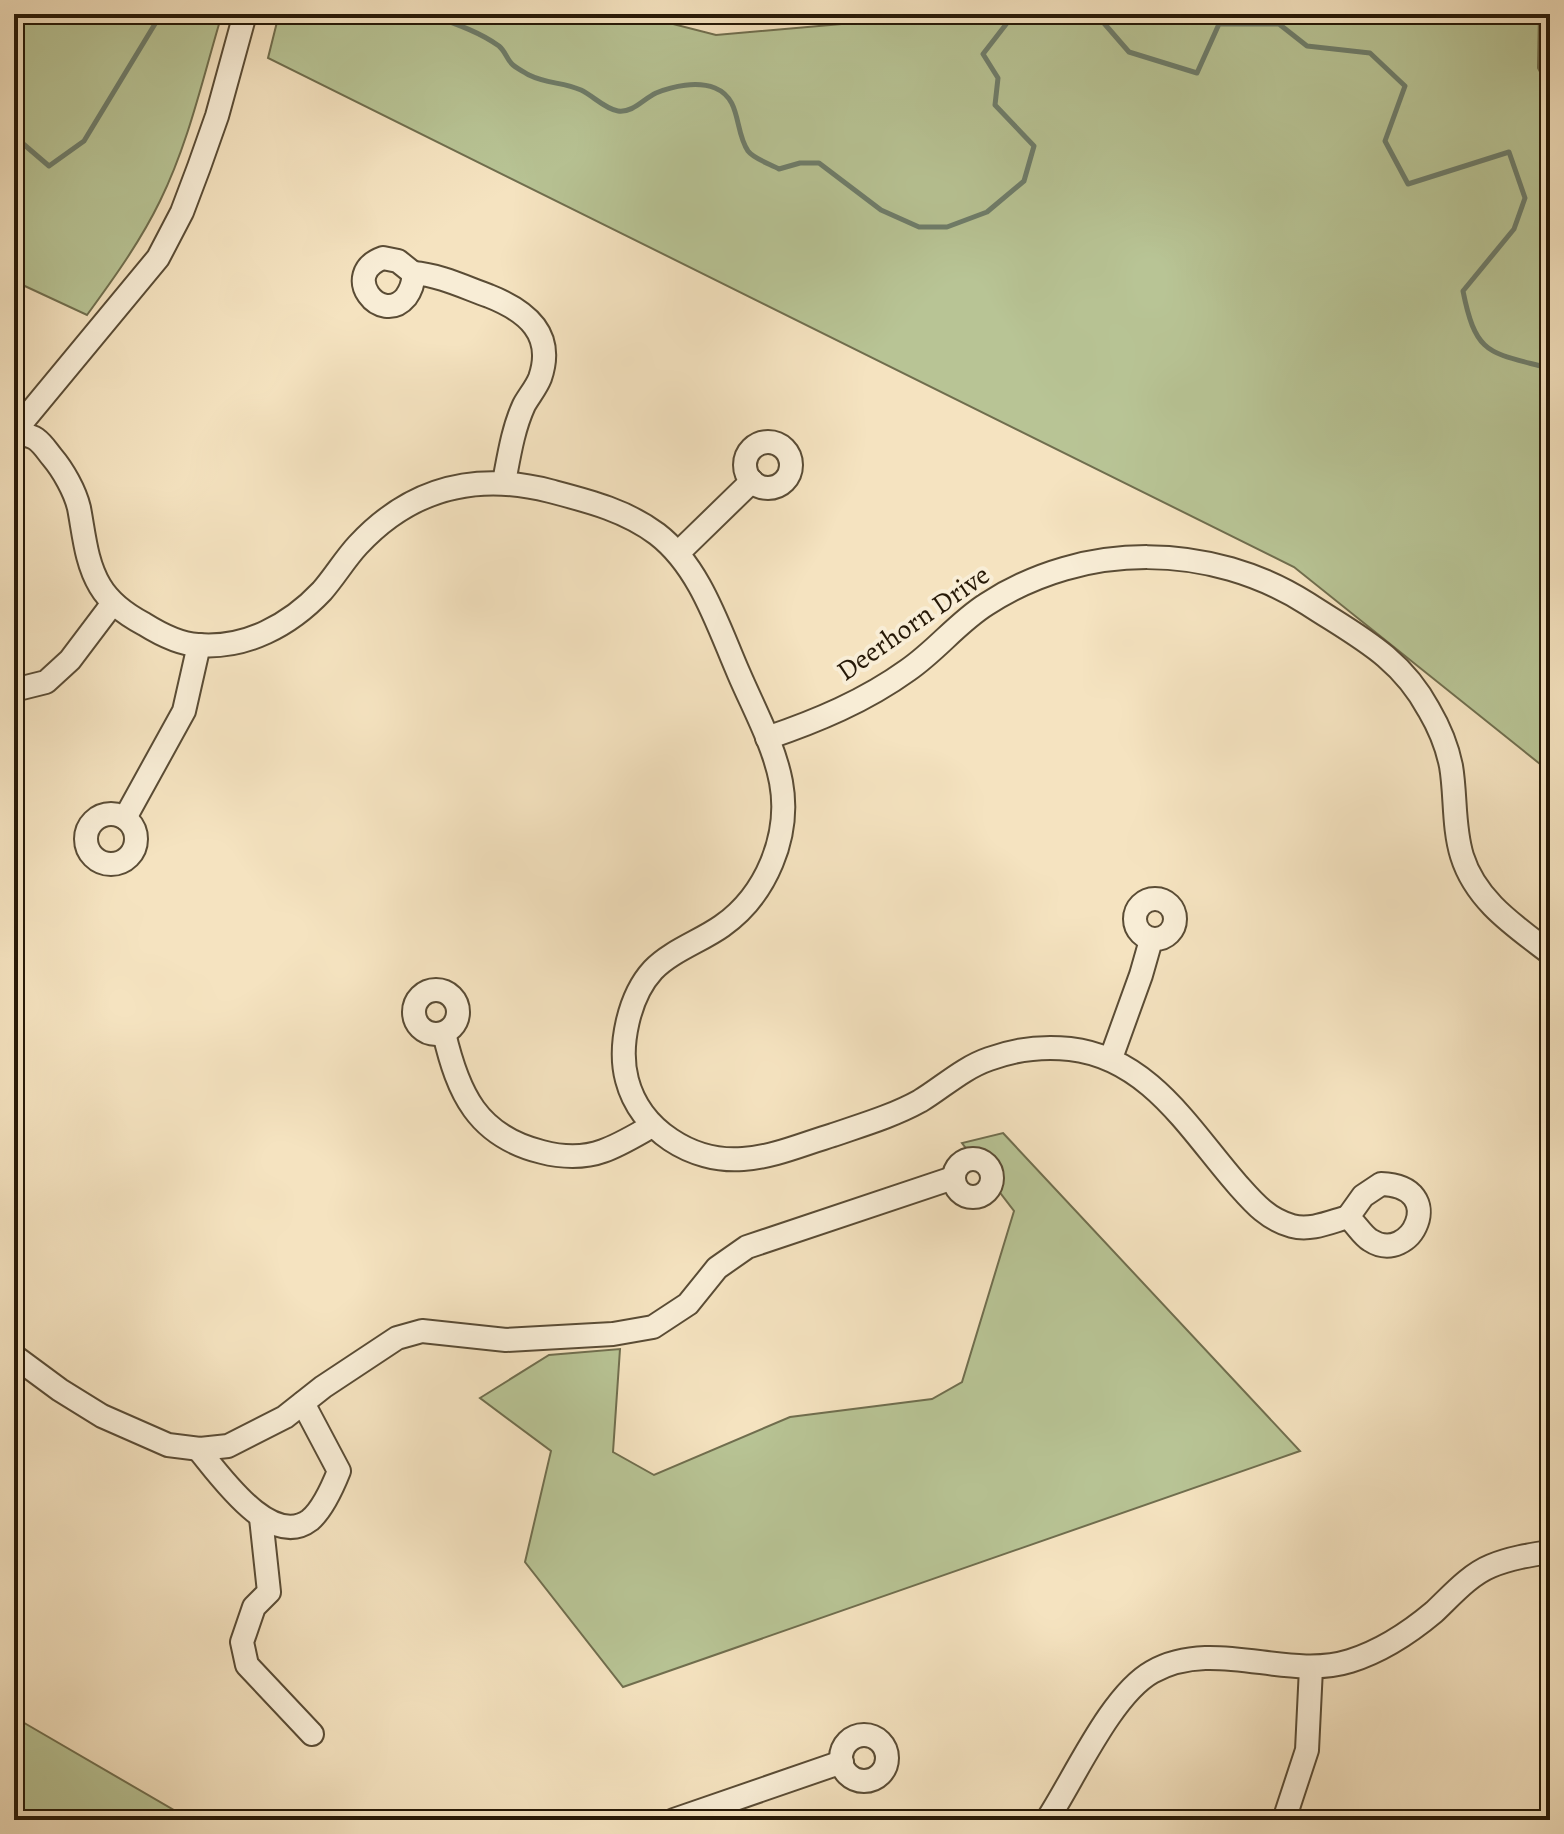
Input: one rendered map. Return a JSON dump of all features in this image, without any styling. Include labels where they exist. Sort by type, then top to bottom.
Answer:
[{"type":"street","points":[[245,14],[217,116],[199,167],[182,212],[158,258],[14,432],[36,439],[57,463],[78,501],[88,555],[98,584],[113,603],[140,622],[173,639],[199,645],[255,637],[288,622],[323,590],[357,545],[388,517],[422,498],[469,484],[504,482],[614,508],[655,532],[678,553],[695,578],[767,738],[782,787],[779,839],[767,876],[745,908],[722,926],[655,967],[641,988],[630,1015],[624,1057],[626,1079],[652,1126],[677,1143],[707,1157],[745,1159],[776,1153],[881,1119],[917,1103],[972,1065],[996,1056],[1030,1049],[1087,1051],[1111,1058],[1165,1097],[1257,1208],[1294,1227],[1312,1227],[1348,1217]]},
{"type":"street","points":[[413,273],[439,277],[522,311],[534,323],[541,339],[544,359],[539,380],[524,405],[514,434],[504,482]]},
{"type":"street","points":[[678,553],[752,481]]},
{"type":"street","name":"Deerhorn Drive","points":[[767,738],[807,725],[879,688],[909,670],[987,603],[1048,574],[1077,564],[1119,557],[1157,556],[1223,565],[1295,596],[1386,654],[1417,687],[1438,725],[1450,763],[1462,856],[1498,914],[1550,953]]},
{"type":"street","points":[[14,690],[46,682],[70,660],[113,603]]},
{"type":"street","points":[[125,818],[184,711],[199,645]]},
{"type":"street","points":[[1111,1058],[1151,940]]},
{"type":"street","points":[[444,1033],[454,1074],[465,1096],[477,1114],[505,1138],[530,1149],[575,1156],[601,1152],[652,1126]]},
{"type":"street","points":[[14,1356],[102,1416],[168,1445],[198,1449],[228,1446],[250,1437],[397,1338],[422,1331],[506,1340],[613,1334],[653,1327],[688,1304],[717,1268],[747,1247],[953,1178]]},
{"type":"street","points":[[198,1449],[261,1518],[286,1527],[309,1520],[331,1491],[339,1471],[303,1403]]},
{"type":"street","points":[[261,1518],[269,1592],[254,1607],[242,1642],[247,1665],[312,1734]]},
{"type":"street","points":[[1047,1820],[1128,1691],[1150,1673],[1175,1661],[1196,1658],[1241,1659],[1311,1668],[1349,1662],[1408,1633],[1488,1567],[1520,1556],[1550,1552]]},
{"type":"street","points":[[1284,1820],[1307,1750],[1311,1668]]},
{"type":"street","points":[[674,1820],[842,1762]]},
{"type":"green space","points":[[14,14],[222,14],[170,179],[135,245],[87,315],[14,281]]},
{"type":"green space","points":[[279,14],[634,14],[716,35],[910,18],[915,14],[1539,14],[1538,68],[1550,91],[1550,772],[1294,567],[268,58]]},
{"type":"green space","points":[[1003,1133],[1300,1451],[623,1687],[525,1562],[551,1451],[480,1398],[549,1355],[620,1349],[613,1452],[654,1475],[790,1417],[932,1399],[962,1382],[1014,1211],[962,1143]]},
{"type":"green space","points":[[14,1717],[191,1820],[14,1820]]},
{"type":"waterway","points":[[14,136],[49,166],[84,141],[161,14]]},
{"type":"waterway","points":[[428,14],[491,41],[501,48],[513,65],[529,75],[581,90],[618,111],[628,110],[670,88],[685,85],[715,88],[730,100],[744,143],[754,156],[779,169],[800,163],[819,163],[881,210],[919,227],[947,227],[987,212],[1024,181],[1034,146],[995,105],[998,78],[983,54],[1014,14]]},
{"type":"waterway","points":[[1096,14],[1129,52],[1197,73],[1219,24],[1279,24],[1307,46],[1370,53],[1405,86],[1385,141],[1408,184],[1509,152],[1525,198],[1514,229],[1463,291],[1473,328],[1480,340],[1499,354],[1548,368],[1550,381]]},
{"type":"waterway","points":[[1550,422],[1550,439]]}]
